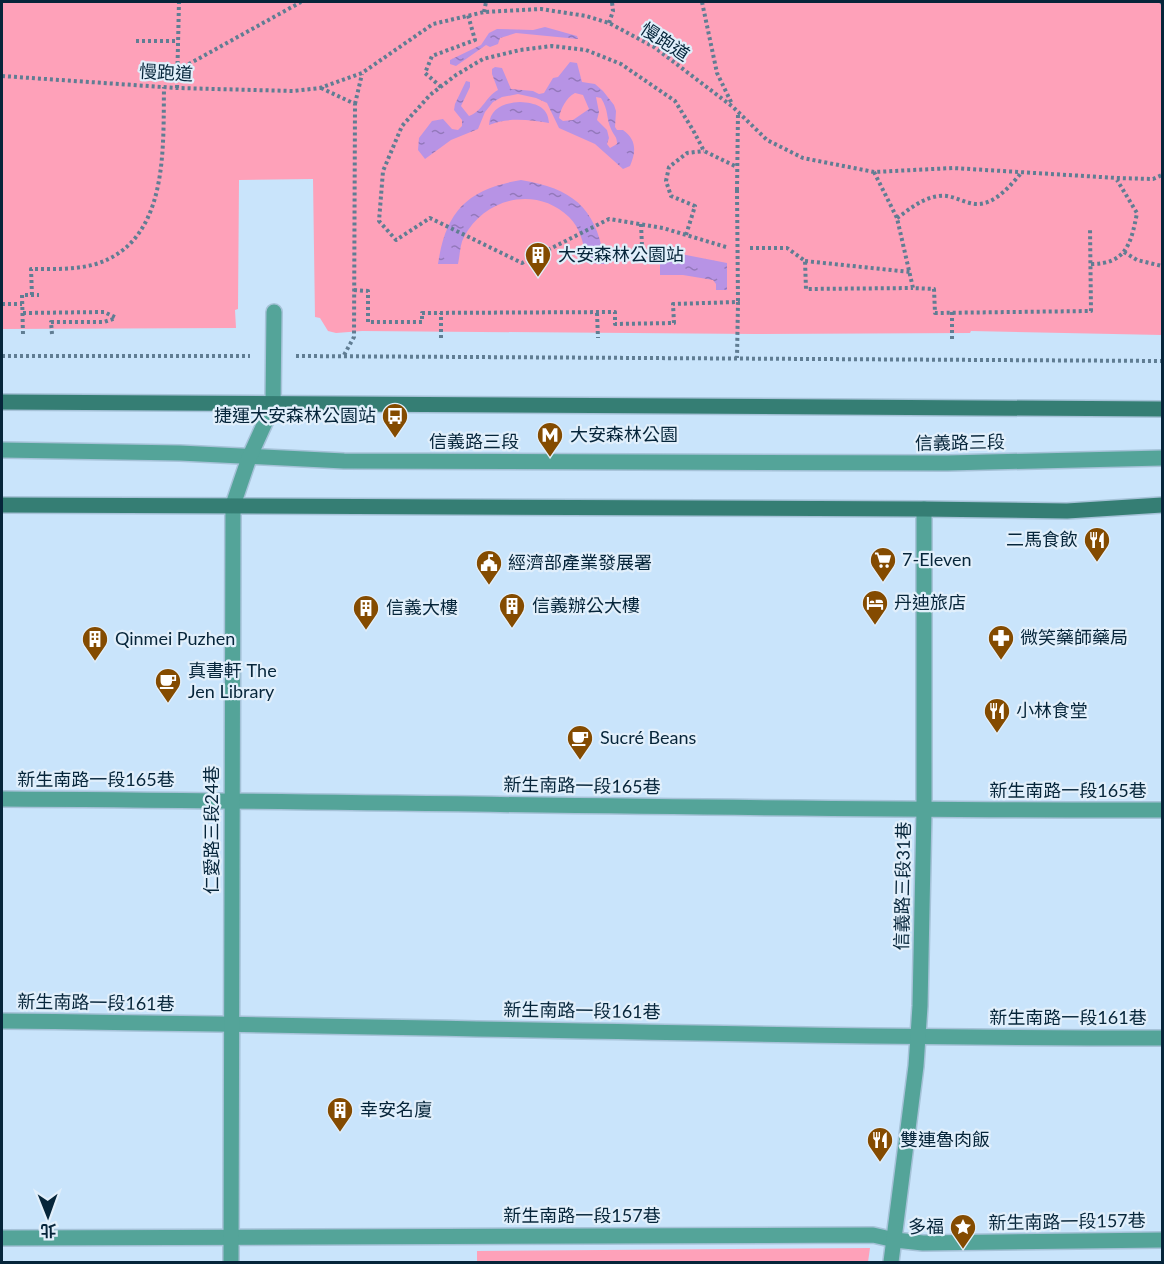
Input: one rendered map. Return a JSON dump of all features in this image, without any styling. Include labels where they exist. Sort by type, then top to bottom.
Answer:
[{"type":"main road","name":"信義路三段","points":[[2,402],[1162,409]]},
{"type":"main road","points":[[2,505],[924,508],[1067,511],[1162,505]]},
{"type":"street","points":[[273,405],[274,312]]},
{"type":"street","name":"仁愛路三段24巷","points":[[231,1263],[233,505],[249,458],[273,405]]},
{"type":"street","name":"信義路三段","points":[[2,450],[136,451],[344,462],[947,463],[1162,458]]},
{"type":"street","name":"信義路三段31巷","points":[[891,1263],[916,1066],[920,1006],[924,811],[924,508]]},
{"type":"street","name":"新生南路一段165巷","points":[[2,799],[231,800],[924,811],[1162,810]]},
{"type":"street","name":"新生南路一段161巷","points":[[2,1021],[232,1023],[917,1038],[1162,1038]]},
{"type":"street","name":"新生南路一段157巷","points":[[2,1238],[873,1235],[923,1243],[1162,1240]]},
{"type":"street","points":[[884,1263],[895,1240]]},
{"type":"path","points":[[177,88],[179,2]]},
{"type":"path","points":[[178,70],[300,2]]},
{"type":"path","points":[[484,12],[486,2]]},
{"type":"path","points":[[609,23],[613,11],[612,2]]},
{"type":"path","points":[[702,2],[717,73],[733,107]]},
{"type":"path","name":"慢跑道","points":[[2,76],[177,88],[293,91],[320,88],[362,73],[433,24],[484,12],[542,9],[586,16],[609,23],[654,47],[733,107],[767,140],[803,158],[874,172],[953,168],[1117,178],[1153,179],[1162,176]]},
{"type":"path","points":[[441,87],[425,73],[432,56],[475,40],[468,15]]},
{"type":"path","points":[[136,42],[178,41]]},
{"type":"path","points":[[704,151],[675,101],[621,64],[586,50],[552,46],[520,50],[483,58],[430,95],[402,126],[383,171],[379,221],[396,240],[430,218],[522,263],[609,219],[663,228],[726,247]]},
{"type":"path","points":[[343,356],[354,337],[355,104],[362,73]]},
{"type":"path","points":[[32,295],[31,269],[77,268],[97,264],[121,253],[135,239],[145,224],[160,180],[164,87]]},
{"type":"path","points":[[320,88],[355,104]]},
{"type":"path","points":[[737,358],[738,112]]},
{"type":"path","points":[[686,235],[695,206],[671,196],[666,181],[669,167],[687,153],[704,151],[737,167]]},
{"type":"path","points":[[874,172],[897,218],[913,288]]},
{"type":"path","points":[[897,218],[922,200],[940,196],[976,204],[988,201],[1007,190],[1022,172]]},
{"type":"path","points":[[1091,264],[1108,264],[1124,252],[1134,228],[1137,213],[1117,180]]},
{"type":"path","points":[[641,224],[642,246]]},
{"type":"path","points":[[927,313],[1091,311],[1090,228]]},
{"type":"path","points":[[750,248],[787,248],[805,261],[910,273]]},
{"type":"path","points":[[1124,252],[1137,260],[1162,266]]},
{"type":"path","points":[[805,261],[806,289],[934,289],[935,313]]},
{"type":"path","points":[[354,290],[368,291],[368,322],[422,322],[422,313],[615,312],[615,324],[642,321],[674,323],[673,304],[738,302]]},
{"type":"path","points":[[23,334],[22,295],[39,295]]},
{"type":"path","points":[[2,304],[22,304]]},
{"type":"path","points":[[23,313],[104,312],[117,318],[104,322],[51,322],[52,334]]},
{"type":"path","points":[[952,312],[952,340]]},
{"type":"path","points":[[441,313],[441,338]]},
{"type":"path","points":[[597,313],[598,338]]},
{"type":"path","points":[[396,316],[396,322]]},
{"type":"path","points":[[2,356],[1162,361]]},
{"type":"shaded area","points":[[2,2],[1162,2],[1162,335],[971,331],[970,333],[754,334],[362,331],[336,333],[328,331],[320,318],[315,317],[313,179],[239,180],[236,328],[2,329]]},
{"type":"shaded area","points":[[870,1248],[868,1262],[477,1262],[477,1251]]},
{"type":"water","points":[[545,27],[577,36],[578,39],[516,33],[500,38],[498,44],[490,47],[486,45],[456,66],[450,64],[450,60],[481,45],[489,33],[497,29],[533,30]]},
{"type":"water","points":[[570,62],[577,63],[582,82],[595,84],[603,91],[616,111],[615,127],[628,134],[633,142],[634,151],[630,166],[623,169],[595,144],[559,128],[547,103],[518,94],[502,97],[493,102],[485,112],[478,129],[451,140],[425,159],[418,150],[419,138],[432,121],[443,119],[452,129],[458,130],[462,126],[462,120],[454,110],[466,81],[470,82],[470,87],[461,106],[469,116],[478,111],[498,90],[492,74],[492,69],[495,67],[502,68],[511,89],[533,91],[539,94],[544,93],[553,78],[558,77]],"holes":[[[575,93],[583,95],[589,109],[573,120],[563,121],[559,118],[563,107]],[[596,97],[601,98],[604,103],[609,125],[616,139],[617,144],[610,148],[607,144],[609,138],[607,130],[597,120],[599,112]]]},
{"type":"water","points":[[520,102],[540,106],[546,113],[549,123],[511,120],[489,125],[492,114],[499,107]]},
{"type":"water","points":[[521,180],[556,189],[580,205],[596,229],[605,264],[587,263],[580,233],[569,217],[556,207],[527,199],[512,200],[484,213],[464,237],[458,264],[438,264],[447,229],[463,205],[487,189]]},
{"type":"water","points":[[660,247],[681,254],[727,263],[727,290],[716,290],[713,280],[683,275],[660,275]]},
{"type":"place","name":"大安森林公園站","points":[[538,278]]},
{"type":"place","name":"捷運大安森林公園站","points":[[395,439]]},
{"type":"place","name":"大安森林公園","points":[[550,458]]},
{"type":"place","name":"二馬食飲","points":[[1097,563]]},
{"type":"place","name":"7-Eleven","points":[[883,583]]},
{"type":"place","name":"經濟部產業發展署","points":[[489,586]]},
{"type":"place","name":"丹迪旅店","points":[[875,626]]},
{"type":"place","name":"信義辦公大樓","points":[[512,629]]},
{"type":"place","name":"信義大樓","points":[[366,631]]},
{"type":"place","name":"微笑藥師藥局","points":[[1001,661]]},
{"type":"place","name":"Qinmei Puzhen","points":[[95,662]]},
{"type":"place","name":"真書軒 The Jen Library","points":[[168,704]]},
{"type":"place","name":"小林食堂","points":[[997,734]]},
{"type":"place","name":"Sucré Beans","points":[[580,761]]},
{"type":"place","name":"幸安名廈","points":[[340,1133]]},
{"type":"place","name":"雙連魯肉飯","points":[[880,1163]]},
{"type":"place","name":"多福","points":[[963,1250]]}]
